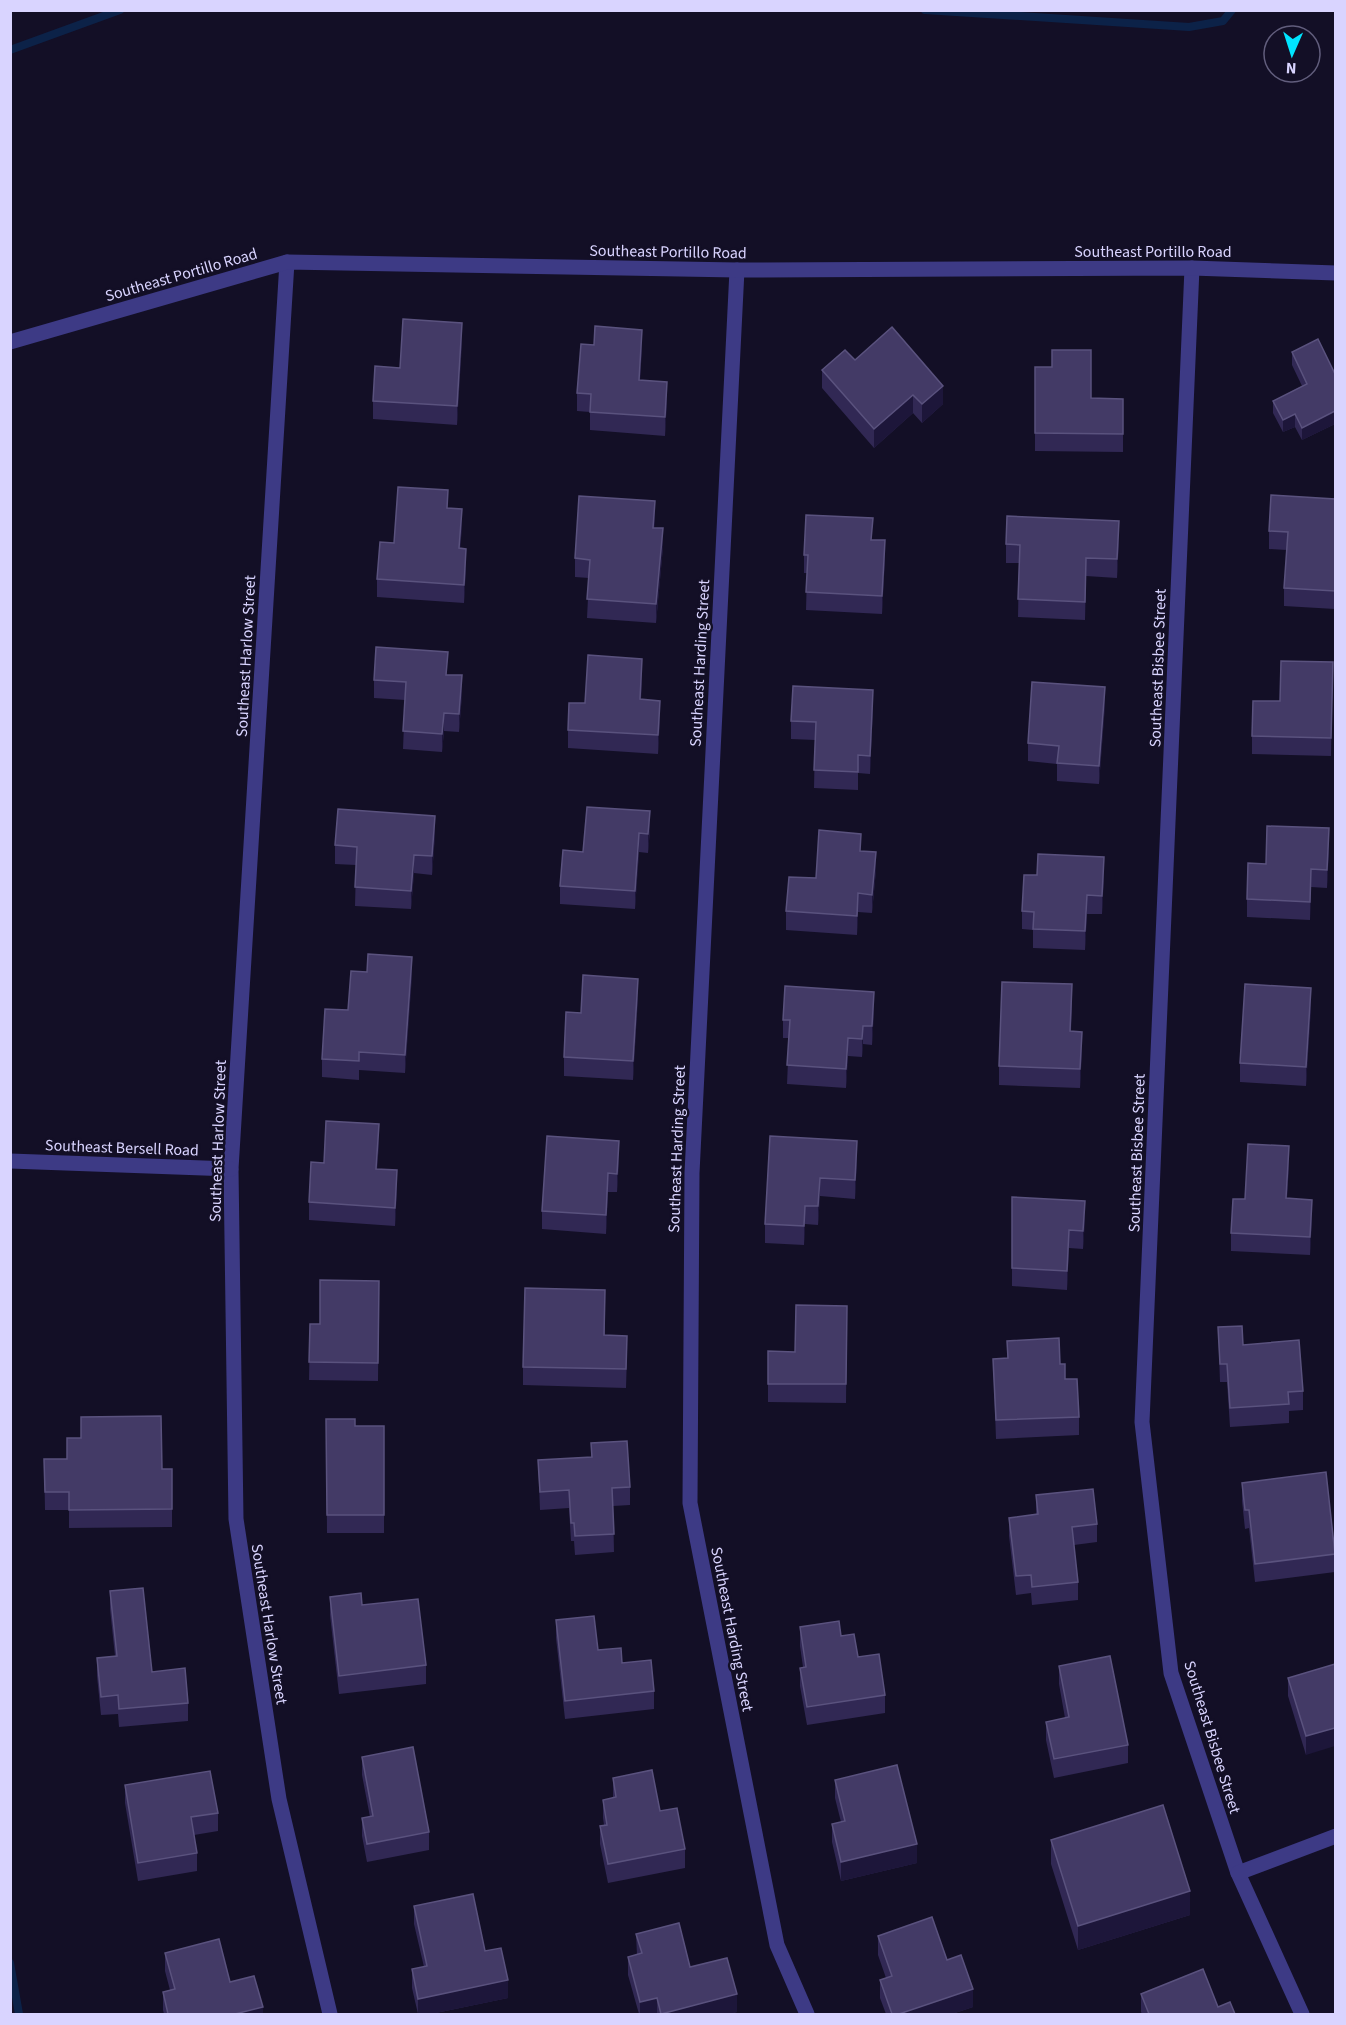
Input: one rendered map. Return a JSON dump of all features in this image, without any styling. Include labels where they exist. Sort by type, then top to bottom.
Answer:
[{"type":"street","name":"Southeast Portillo Road","points":[[10,342],[287,262],[737,270],[1192,268],[1335,273]]},
{"type":"street","name":"Southeast Harlow Street","points":[[287,262],[231,1169],[236,1519],[279,1798],[330,2014]]},
{"type":"street","name":"Southeast Bisbee Street","points":[[1192,268],[1143,1422],[1171,1673],[1238,1873],[1302,2014]]},
{"type":"street","name":"Southeast Harding Street","points":[[737,270],[692,1173],[690,1503],[777,1945],[807,2014]]},
{"type":"street","name":"Southeast Bersell Road","points":[[10,1161],[231,1169]]},
{"type":"street","points":[[1238,1873],[1335,1836]]},
{"type":"building","points":[[403,319],[462,323],[457,406],[373,401],[375,366],[400,368]]},
{"type":"building","points":[[595,326],[642,330],[639,380],[667,382],[665,417],[590,412],[591,394],[577,393],[581,344],[594,345]]},
{"type":"building","points":[[892,327],[943,386],[922,404],[913,395],[874,429],[822,370],[845,350],[855,360]]},
{"type":"building","points":[[1318,339],[1335,374],[1335,411],[1302,428],[1295,414],[1283,420],[1273,401],[1307,384],[1292,352]]},
{"type":"building","points":[[1052,350],[1091,350],[1091,398],[1123,399],[1123,434],[1035,433],[1035,367],[1052,367]]},
{"type":"building","points":[[398,487],[448,490],[447,508],[462,509],[459,548],[466,549],[464,585],[377,579],[380,542],[394,543]]},
{"type":"building","points":[[1271,495],[1335,499],[1335,591],[1284,588],[1288,532],[1269,531]]},
{"type":"building","points":[[579,496],[655,501],[653,528],[663,528],[656,604],[587,599],[590,560],[575,558]]},
{"type":"building","points":[[806,515],[873,518],[871,540],[885,540],[882,596],[806,592],[808,555],[804,555]]},
{"type":"building","points":[[1007,516],[1119,521],[1117,559],[1086,558],[1085,602],[1018,599],[1020,545],[1006,544]]},
{"type":"building","points":[[376,647],[448,652],[446,675],[462,675],[459,714],[444,713],[442,734],[403,731],[406,682],[374,680]]},
{"type":"building","points":[[588,655],[642,659],[640,699],[660,701],[658,735],[568,730],[569,703],[585,703]]},
{"type":"building","points":[[1281,661],[1333,662],[1331,738],[1252,736],[1253,701],[1280,701]]},
{"type":"building","points":[[1032,682],[1105,687],[1099,766],[1057,763],[1059,746],[1028,743]]},
{"type":"building","points":[[793,686],[873,690],[870,756],[858,755],[858,772],[814,770],[816,722],[791,721]]},
{"type":"building","points":[[587,807],[650,811],[648,834],[639,833],[635,891],[560,886],[563,850],[583,852]]},
{"type":"building","points":[[338,809],[435,816],[432,856],[414,855],[411,891],[355,887],[357,847],[335,845]]},
{"type":"building","points":[[1267,826],[1329,828],[1327,870],[1311,869],[1310,902],[1247,899],[1248,863],[1266,864]]},
{"type":"building","points":[[819,830],[861,834],[860,851],[876,852],[872,895],[858,893],[857,916],[786,911],[789,877],[816,878]]},
{"type":"building","points":[[1038,854],[1104,857],[1102,896],[1087,895],[1085,931],[1033,929],[1034,912],[1022,911],[1024,875],[1037,875]]},
{"type":"building","points":[[368,954],[412,957],[405,1055],[359,1052],[359,1061],[322,1059],[325,1009],[348,1010],[351,971],[367,972]]},
{"type":"building","points":[[583,975],[638,979],[633,1061],[564,1057],[566,1012],[581,1013]]},
{"type":"building","points":[[1002,982],[1072,984],[1070,1031],[1082,1032],[1080,1069],[999,1066]]},
{"type":"building","points":[[1245,984],[1311,988],[1306,1067],[1240,1063]]},
{"type":"building","points":[[785,986],[874,992],[872,1026],[863,1026],[862,1039],[848,1038],[846,1069],[787,1065],[790,1020],[783,1020]]},
{"type":"building","points":[[326,1121],[379,1124],[376,1169],[397,1170],[395,1208],[309,1202],[311,1162],[324,1163]]},
{"type":"building","points":[[547,1136],[619,1141],[617,1174],[608,1173],[606,1215],[542,1211]]},
{"type":"building","points":[[770,1136],[857,1141],[855,1180],[820,1178],[818,1206],[805,1206],[804,1226],[765,1224]]},
{"type":"building","points":[[1248,1144],[1289,1146],[1286,1198],[1312,1200],[1310,1237],[1231,1233],[1233,1199],[1245,1199]]},
{"type":"building","points":[[1012,1197],[1085,1201],[1083,1231],[1069,1230],[1067,1271],[1012,1268]]},
{"type":"building","points":[[320,1280],[379,1281],[378,1363],[309,1362],[310,1324],[320,1324]]},
{"type":"building","points":[[525,1288],[605,1290],[604,1335],[627,1336],[626,1369],[523,1367]]},
{"type":"building","points":[[796,1305],[847,1306],[846,1384],[768,1384],[768,1351],[795,1352]]},
{"type":"building","points":[[1242,1326],[1243,1345],[1299,1340],[1303,1391],[1288,1392],[1289,1404],[1230,1408],[1227,1364],[1220,1364],[1218,1327]]},
{"type":"building","points":[[1059,1338],[1060,1364],[1065,1364],[1065,1379],[1077,1379],[1079,1417],[996,1420],[993,1359],[1008,1358],[1007,1341]]},
{"type":"building","points":[[161,1416],[162,1469],[172,1469],[172,1509],[69,1510],[69,1492],[45,1492],[44,1459],[67,1459],[67,1438],[81,1438],[81,1417]]},
{"type":"building","points":[[326,1419],[355,1419],[355,1426],[384,1426],[384,1515],[327,1515]]},
{"type":"building","points":[[627,1441],[630,1487],[612,1488],[614,1534],[575,1536],[574,1523],[571,1523],[569,1490],[540,1492],[538,1460],[592,1457],[591,1443]]},
{"type":"building","points":[[1326,1472],[1335,1554],[1255,1564],[1249,1510],[1245,1510],[1242,1483]]},
{"type":"building","points":[[1093,1489],[1097,1524],[1072,1527],[1078,1582],[1032,1587],[1031,1575],[1016,1576],[1009,1518],[1038,1514],[1036,1495]]},
{"type":"building","points":[[143,1588],[152,1672],[185,1668],[188,1703],[119,1709],[118,1695],[101,1697],[97,1658],[117,1656],[110,1591]]},
{"type":"building","points":[[361,1593],[362,1605],[418,1599],[426,1665],[339,1676],[330,1597]]},
{"type":"building","points":[[594,1616],[598,1650],[621,1648],[622,1663],[651,1660],[654,1691],[565,1701],[556,1620]]},
{"type":"building","points":[[839,1621],[841,1636],[854,1634],[858,1657],[879,1654],[885,1695],[807,1707],[800,1668],[806,1667],[800,1627]]},
{"type":"building","points":[[1110,1656],[1128,1745],[1054,1759],[1046,1722],[1069,1717],[1059,1666]]},
{"type":"building","points":[[1335,1664],[1335,1728],[1306,1736],[1288,1678]]},
{"type":"building","points":[[413,1747],[429,1832],[367,1844],[362,1818],[373,1816],[362,1757]]},
{"type":"building","points":[[897,1765],[917,1844],[841,1862],[832,1824],[845,1821],[835,1780]]},
{"type":"building","points":[[652,1770],[660,1811],[677,1808],[685,1849],[608,1864],[600,1826],[607,1825],[603,1800],[616,1797],[613,1778]]},
{"type":"building","points":[[210,1771],[218,1813],[191,1817],[197,1853],[138,1863],[125,1785]]},
{"type":"building","points":[[1163,1805],[1190,1891],[1078,1926],[1051,1840]]},
{"type":"building","points":[[473,1894],[485,1951],[501,1948],[508,1980],[418,1999],[412,1969],[427,1966],[414,1906]]},
{"type":"building","points":[[932,1917],[947,1960],[961,1955],[973,1989],[899,2014],[892,2014],[880,1980],[892,1976],[878,1936]]},
{"type":"building","points":[[679,1923],[690,1967],[727,1958],[737,1994],[661,2014],[657,1998],[640,2002],[628,1957],[642,1953],[636,1934]]},
{"type":"building","points":[[219,1939],[230,1982],[254,1976],[263,2007],[235,2014],[168,2014],[163,1992],[175,1989],[165,1953]]},
{"type":"building","points":[[1203,1969],[1218,2007],[1230,2002],[1235,2014],[1149,2014],[1141,1994]]},
{"type":"waterway","points":[[10,50],[120,10]]},
{"type":"waterway","points":[[925,10],[1189,27],[1223,21],[1232,10]]},
{"type":"waterway","points":[[10,1963],[19,2014]]}]
